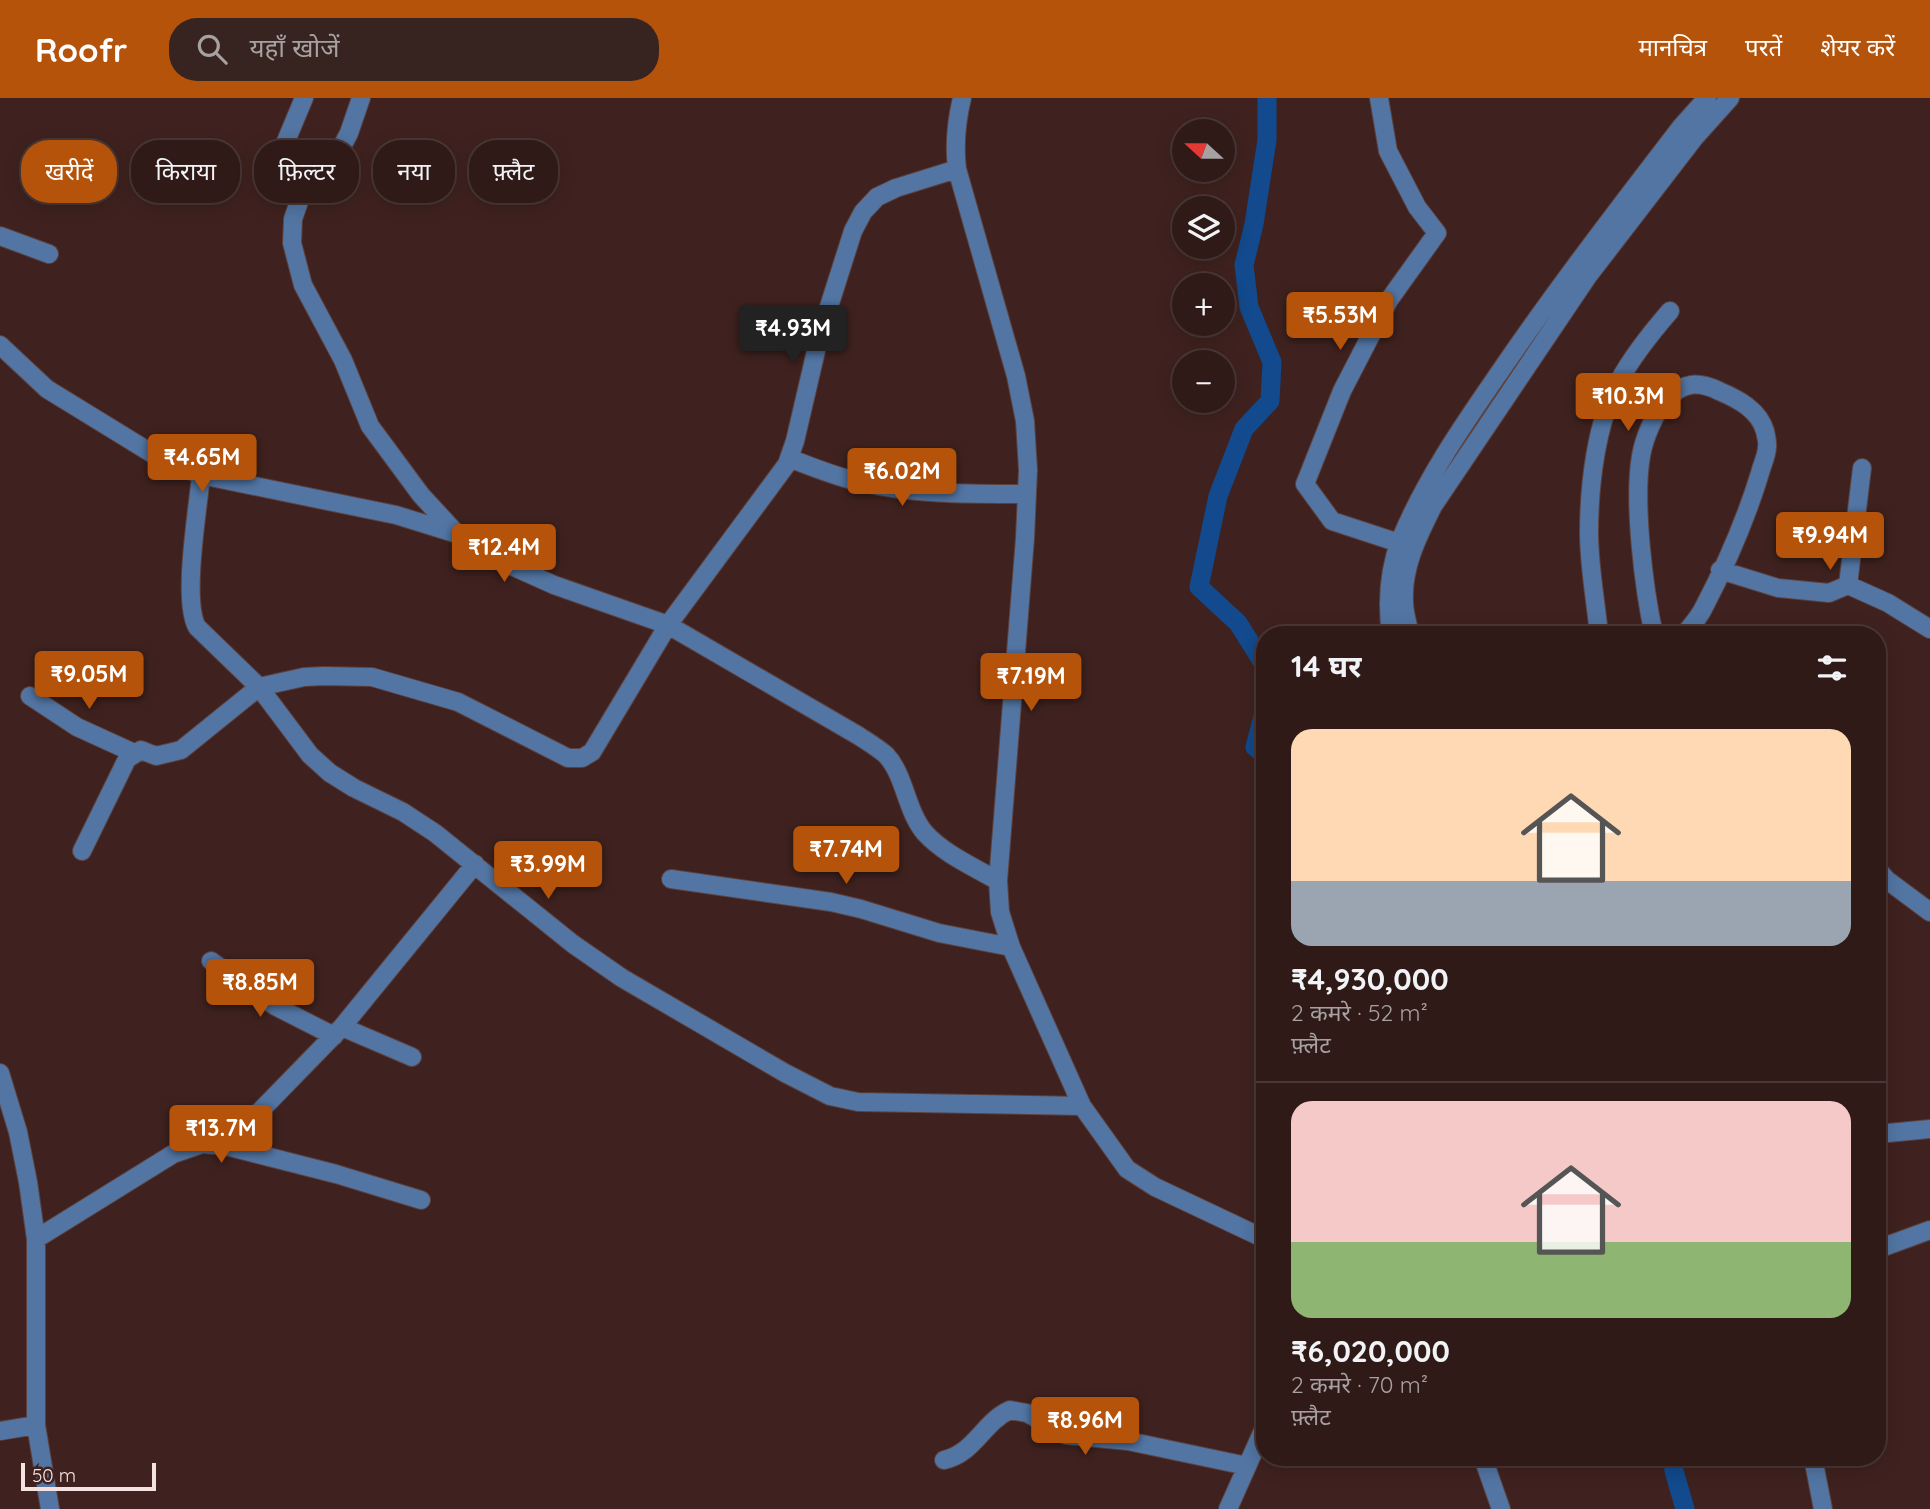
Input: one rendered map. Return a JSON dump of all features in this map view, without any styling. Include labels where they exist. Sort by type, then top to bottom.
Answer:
[{"type":"street","points":[[286,140],[304,98]]},
{"type":"street","points":[[361,98],[349,133],[337,156],[301,196],[293,219],[292,243],[303,285],[343,360],[370,426],[421,495],[457,534],[494,558],[554,585],[668,625],[859,736],[887,756],[924,832],[938,845],[998,881]]},
{"type":"street","points":[[962,98],[954,147],[957,169],[1016,376],[1025,421],[1027,494],[998,881],[1000,912],[1011,947],[1082,1106],[1127,1169],[1155,1187],[1256,1235]]},
{"type":"street","points":[[1379,98],[1388,151],[1417,206],[1437,233],[1389,300],[1342,391],[1305,484],[1332,521],[1399,543]]},
{"type":"street","points":[[1390,626],[1388,601],[1399,543],[1428,485],[1469,416],[1518,345],[1681,127],[1707,98]]},
{"type":"street","points":[[1408,626],[1404,602],[1407,570],[1415,541],[1433,506],[1588,276],[1695,137],[1730,98]]},
{"type":"street","points":[[82,851],[123,767],[134,752],[141,750],[156,756],[181,750],[259,687],[304,677],[372,677],[458,702],[568,758],[582,758],[592,752],[668,625],[787,464],[819,338],[853,231],[863,212],[877,197],[957,169]]},
{"type":"street","points":[[0,236],[49,254]]},
{"type":"street","points":[[1598,626],[1589,534],[1595,460],[1605,415],[1618,382],[1639,349],[1670,311]]},
{"type":"street","points":[[0,345],[47,389],[161,459],[201,475],[396,515],[457,534]]},
{"type":"street","points":[[1653,626],[1639,511],[1641,455],[1650,427],[1664,402],[1676,390],[1688,384],[1699,383],[1745,404],[1765,430],[1768,447],[1751,501],[1702,611],[1692,626]]},
{"type":"street","points":[[789,458],[840,477],[882,486],[949,494],[1027,494]]},
{"type":"street","points":[[1848,585],[1862,468]]},
{"type":"street","points":[[201,475],[190,588],[192,619],[259,687],[310,755],[330,773],[403,812],[435,833],[573,944],[622,978],[785,1073],[830,1096],[858,1102],[1082,1106]]},
{"type":"street","points":[[1720,570],[1778,588],[1829,593],[1848,585],[1888,603],[1930,629]]},
{"type":"street","points":[[30,696],[77,727],[134,752]]},
{"type":"street","points":[[226,1146],[338,1031],[475,864]]},
{"type":"street","points":[[671,879],[831,902],[939,933],[1011,947]]},
{"type":"street","points":[[1886,880],[1930,912]]},
{"type":"street","points":[[211,961],[275,1006],[412,1057]]},
{"type":"street","points":[[0,1073],[18,1132],[36,1239],[36,1425],[50,1509]]},
{"type":"street","points":[[1886,1134],[1930,1129]]},
{"type":"street","points":[[36,1239],[173,1154],[202,1144],[226,1146],[336,1174],[421,1200]]},
{"type":"street","points":[[1886,1246],[1930,1230]]},
{"type":"street","points":[[944,1460],[962,1454],[993,1421],[1010,1410],[1027,1413],[1066,1434],[1128,1441],[1247,1466]]},
{"type":"street","points":[[0,1432],[36,1425]]},
{"type":"street","points":[[1228,1509],[1256,1446]]},
{"type":"street","points":[[1486,1466],[1501,1509]]},
{"type":"street","points":[[1815,1466],[1823,1509]]},
{"type":"waterway","points":[[1256,652],[1238,623],[1199,587],[1218,496],[1244,429],[1270,401],[1272,362],[1249,307],[1244,265],[1254,224],[1267,140],[1267,98]]},
{"type":"waterway","points":[[1256,743],[1256,748]]},
{"type":"waterway","points":[[1674,1466],[1685,1509]]}]
